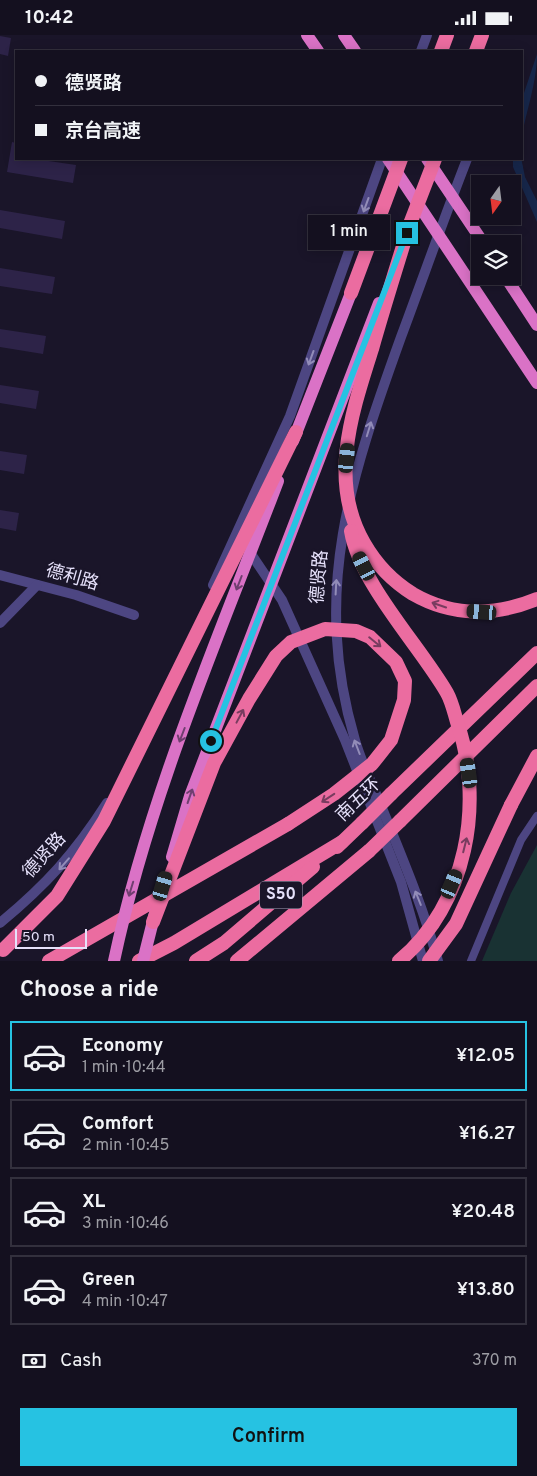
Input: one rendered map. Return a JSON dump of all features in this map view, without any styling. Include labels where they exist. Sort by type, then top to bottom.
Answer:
[{"type":"highway","points":[[307,35],[317,50]]},
{"type":"highway","points":[[344,35],[354,50]]},
{"type":"highway","points":[[441,50],[447,35]]},
{"type":"highway","points":[[476,50],[481,35]]},
{"type":"highway","points":[[389,160],[537,383]]},
{"type":"highway","points":[[114,961],[125,910],[162,787],[401,160]]},
{"type":"highway","points":[[428,160],[478,235]]},
{"type":"highway","points":[[380,303],[435,160]]},
{"type":"highway","points":[[399,961],[426,931],[445,902],[456,875],[470,829],[471,788],[465,743],[448,694],[369,577],[356,549],[344,478],[351,416],[407,233]]},
{"type":"highway","points":[[511,285],[537,325]]},
{"type":"highway","name":"德贤路","points":[[143,961],[190,796],[380,303]]},
{"type":"highway","points":[[1,951],[57,895],[104,821],[222,579],[296,433]]},
{"type":"highway","points":[[348,508],[358,533],[383,570],[400,586],[422,599],[461,611],[482,612],[509,608],[537,599]]},
{"type":"highway","points":[[49,961],[288,824],[334,794],[365,770],[391,740],[404,700],[405,681],[396,662],[370,637],[356,631],[325,629],[291,643],[276,655],[248,699],[214,763],[153,921]]},
{"type":"highway","name":"南五环","points":[[196,961],[224,943],[342,842],[537,653]]},
{"type":"highway","name":"S50","points":[[237,961],[369,851],[537,686]]},
{"type":"highway","points":[[429,961],[456,924],[511,805],[537,756]]},
{"type":"highway","points":[[138,961],[174,943],[342,842]]},
{"type":"street","points":[[421,50],[426,35]]},
{"type":"street","points":[[481,35],[484,50]]},
{"type":"street","name":"德贤路","points":[[0,923],[43,886],[66,862],[107,803],[175,666],[290,416],[382,160]]},
{"type":"street","name":"德贤路","points":[[438,961],[426,917],[355,741],[338,662],[334,613],[341,534],[358,465],[379,398],[467,160]]},
{"type":"street","name":"德贤路","points":[[237,533],[282,600],[345,740],[401,882],[424,961]]},
{"type":"street","name":"德利路","points":[[0,575],[76,595],[134,615]]},
{"type":"street","points":[[0,623],[37,585]]},
{"type":"street","points":[[471,961],[521,840],[537,816]]},
{"type":"green space","points":[[537,845],[537,961],[482,961],[511,893]]},
{"type":"water","points":[[537,54],[537,65],[523,131],[523,96]]},
{"type":"water","points":[[513,160],[522,160],[525,177],[537,201],[537,222],[521,185],[521,175],[516,175],[513,167]]},
{"type":"building","points":[[0,36],[11,38],[8,56],[0,54]]},
{"type":"building","points":[[12,142],[15,143],[15,160],[42,160],[76,165],[73,183],[7,172]]},
{"type":"building","points":[[0,210],[65,221],[62,239],[0,228]]},
{"type":"building","points":[[0,268],[55,277],[52,294],[0,286]]},
{"type":"building","points":[[0,329],[46,336],[43,354],[0,347]]},
{"type":"building","points":[[0,385],[39,391],[36,409],[0,403]]},
{"type":"building","points":[[0,451],[27,455],[24,474],[0,470]]},
{"type":"building","points":[[0,510],[19,513],[16,531],[0,528]]},
{"type":"route","points":[[211,741],[407,233]]}]
